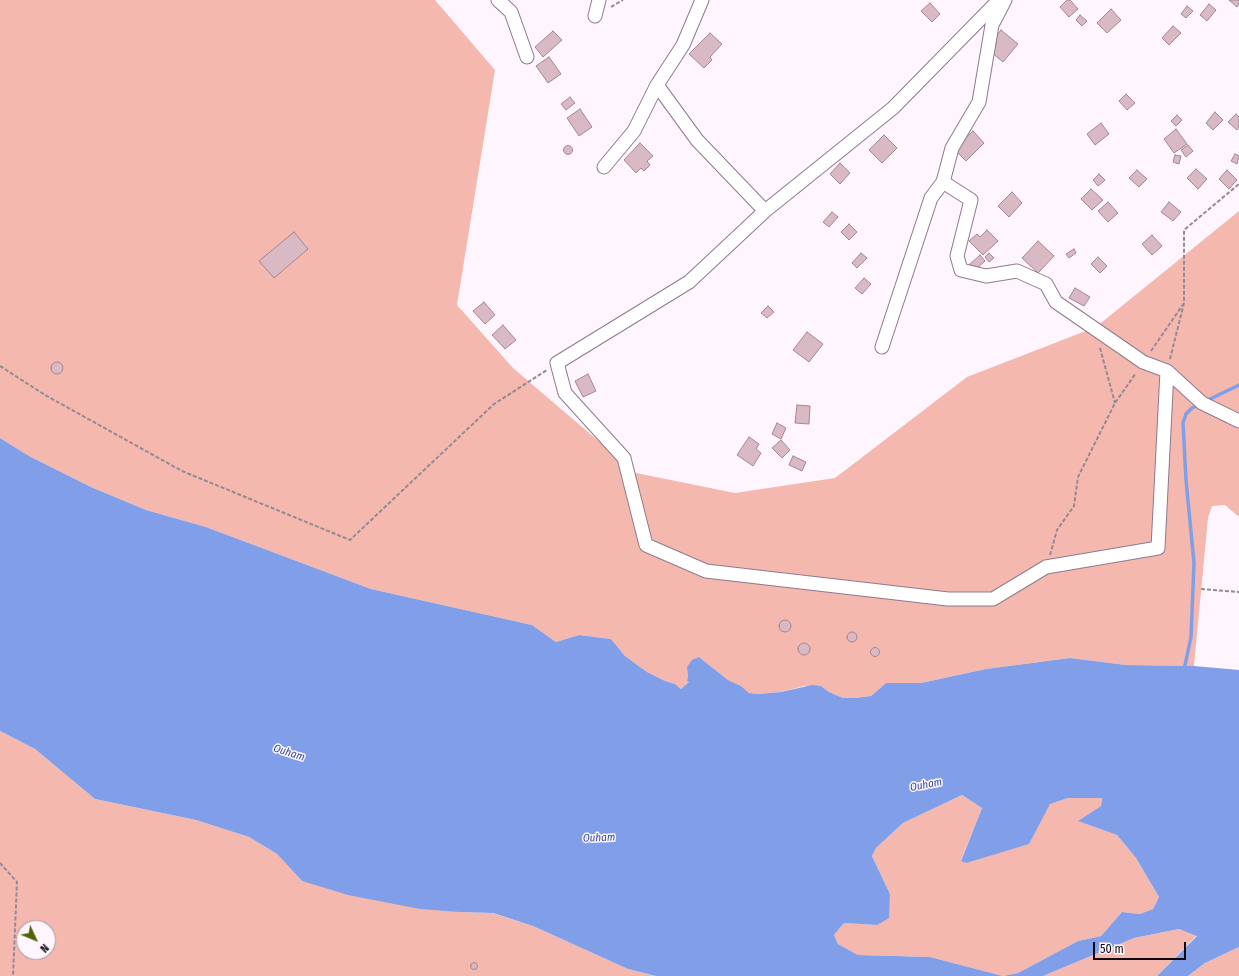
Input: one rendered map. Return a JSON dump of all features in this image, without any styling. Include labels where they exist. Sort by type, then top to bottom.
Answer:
[{"type":"street","points":[[498,0],[511,12],[527,57]]},
{"type":"street","points":[[595,16],[599,0]]},
{"type":"street","points":[[604,167],[634,131],[657,85],[683,45],[702,0]]},
{"type":"street","points":[[999,0],[893,108],[765,211],[688,282],[557,363],[565,393],[624,458],[646,545],[706,571],[948,599],[993,599],[1046,567],[1158,548],[1167,371]]},
{"type":"street","points":[[882,347],[931,198],[943,182],[952,148],[979,102],[992,25],[1005,0]]},
{"type":"street","points":[[657,85],[697,140],[765,211]]},
{"type":"street","points":[[943,182],[971,200],[957,256],[962,270],[986,276],[1017,271],[1046,284],[1056,302],[1143,362],[1167,371],[1202,403],[1239,421]]},
{"type":"path","points":[[1167,371],[1184,303],[1184,230],[1239,184]]},
{"type":"path","points":[[1046,567],[1057,530],[1074,506],[1078,477],[1115,403],[1184,303]]},
{"type":"path","points":[[1099,331],[1099,348],[1115,403]]},
{"type":"path","points":[[0,366],[45,395],[182,471],[350,540],[494,404],[557,363]]},
{"type":"path","points":[[1201,589],[1239,592]]},
{"type":"path","points":[[0,863],[17,882],[13,976]]},
{"type":"shaded area","points":[[0,0],[435,0],[495,70],[457,305],[513,368],[636,473],[735,493],[835,478],[967,377],[1096,327],[1239,211],[1239,517],[1225,505],[1212,506],[1208,518],[1194,666],[1126,665],[1070,658],[986,669],[921,683],[886,683],[871,696],[843,698],[829,692],[821,686],[804,686],[781,692],[758,694],[749,693],[741,686],[728,680],[699,657],[688,675],[687,681],[689,682],[681,689],[675,684],[647,672],[625,656],[611,639],[579,635],[556,642],[532,625],[371,589],[206,527],[146,510],[91,487],[29,456],[0,438]]},
{"type":"shaded area","points":[[0,731],[35,749],[95,799],[196,820],[249,837],[277,854],[302,881],[459,912],[492,913],[533,926],[628,969],[656,976],[0,976]]},
{"type":"shaded area","points":[[962,795],[982,808],[961,860],[1029,844],[1049,804],[1068,798],[1102,797],[1101,806],[1079,821],[1117,835],[1136,858],[1159,897],[1153,909],[1140,914],[1122,912],[1101,936],[1078,941],[1018,973],[1003,976],[930,957],[858,955],[838,944],[834,935],[844,923],[877,925],[890,894],[872,856],[876,848],[903,823]]},
{"type":"shaded area","points":[[1179,929],[1197,935],[1157,976],[1043,976],[1134,938]]},
{"type":"shaded area","points":[[1239,947],[1239,976],[1188,976],[1205,963]]},
{"type":"water","name":"Ouham","points":[[0,438],[29,456],[91,487],[146,510],[206,527],[371,589],[532,625],[556,642],[579,635],[611,639],[625,656],[647,672],[675,684],[681,689],[689,682],[687,681],[687,667],[692,660],[699,657],[728,680],[741,686],[749,693],[758,694],[781,692],[812,685],[821,686],[829,692],[843,698],[871,696],[886,683],[921,683],[986,669],[1070,658],[1126,665],[1194,666],[1239,670],[1239,947],[1205,963],[1188,976],[1157,976],[1197,936],[1179,929],[1134,938],[1043,976],[1003,976],[656,976],[628,969],[533,926],[493,913],[420,909],[348,895],[302,881],[277,854],[249,837],[196,820],[95,799],[35,749],[0,731]],"holes":[[[962,795],[982,808],[961,861],[966,863],[1029,844],[1050,804],[1068,798],[1102,798],[1101,806],[1078,821],[1117,835],[1136,858],[1159,897],[1153,909],[1140,914],[1122,912],[1101,936],[1078,941],[1018,973],[1003,976],[930,957],[858,955],[838,944],[834,935],[844,923],[877,925],[889,918],[890,894],[872,856],[876,848],[903,823]]]},
{"type":"building","points":[[1067,0],[1070,0],[1078,9],[1069,17],[1060,7]]},
{"type":"building","points":[[1229,0],[1239,0],[1239,4],[1237,7]]},
{"type":"building","points":[[930,3],[940,14],[932,22],[921,11]]},
{"type":"building","points":[[1209,4],[1216,10],[1207,21],[1200,15]]},
{"type":"building","points":[[1187,6],[1193,11],[1186,18],[1181,14]]},
{"type":"building","points":[[1111,9],[1121,20],[1107,33],[1097,23]]},
{"type":"building","points":[[1080,15],[1087,21],[1082,26],[1076,20]]},
{"type":"building","points":[[1173,26],[1181,33],[1169,45],[1162,38]]},
{"type":"building","points":[[1001,30],[1018,44],[1003,62],[990,51],[997,43],[993,40]]},
{"type":"building","points":[[553,31],[562,40],[543,57],[535,47]]},
{"type":"building","points":[[710,33],[722,44],[710,57],[712,60],[704,68],[689,54]]},
{"type":"building","points":[[549,57],[561,74],[548,83],[536,66]]},
{"type":"building","points":[[1126,94],[1135,103],[1127,110],[1119,101]]},
{"type":"building","points":[[570,97],[575,103],[566,110],[561,104]]},
{"type":"building","points":[[580,109],[592,127],[579,136],[567,118]]},
{"type":"building","points":[[1215,112],[1223,120],[1213,130],[1206,123]]},
{"type":"building","points":[[1236,114],[1239,117],[1239,127],[1237,130],[1228,122]]},
{"type":"building","points":[[1177,115],[1182,120],[1176,126],[1171,121]]},
{"type":"building","points":[[1101,123],[1109,134],[1095,145],[1087,134]]},
{"type":"building","points":[[1176,129],[1187,144],[1174,153],[1164,139]]},
{"type":"building","points":[[973,131],[984,143],[966,161],[954,149]]},
{"type":"building","points":[[884,135],[897,148],[882,163],[869,150]]},
{"type":"building","points":[[640,143],[653,156],[647,161],[650,165],[644,171],[641,168],[636,173],[624,160]]},
{"type":"building","points":[[1188,145],[1193,151],[1186,157],[1181,150]]},
{"type":"building","points":[[566,146],[570,146],[572,150],[570,154],[566,154],[564,152],[564,148]]},
{"type":"building","points":[[1235,154],[1239,156],[1237,164],[1231,161]]},
{"type":"building","points":[[1175,155],[1181,156],[1179,164],[1173,162]]},
{"type":"building","points":[[840,163],[850,173],[840,184],[830,174]]},
{"type":"building","points":[[1196,169],[1207,179],[1198,189],[1187,178]]},
{"type":"building","points":[[1137,170],[1147,179],[1139,187],[1129,178]]},
{"type":"building","points":[[1227,170],[1237,180],[1229,189],[1219,179]]},
{"type":"building","points":[[1099,174],[1105,180],[1098,186],[1093,180]]},
{"type":"building","points":[[1091,189],[1103,200],[1092,210],[1081,199]]},
{"type":"building","points":[[1012,192],[1022,203],[1009,217],[998,206]]},
{"type":"building","points":[[1108,202],[1118,213],[1108,222],[1098,211]]},
{"type":"building","points":[[1169,202],[1181,212],[1173,221],[1161,212]]},
{"type":"building","points":[[832,212],[838,217],[829,227],[823,222]]},
{"type":"building","points":[[849,224],[857,232],[849,240],[841,232]]},
{"type":"building","points":[[987,230],[998,241],[983,255],[969,241],[977,234],[980,237]]},
{"type":"building","points":[[294,232],[308,249],[274,278],[259,261]]},
{"type":"building","points":[[1152,235],[1162,246],[1152,255],[1142,244]]},
{"type":"building","points":[[1038,241],[1054,256],[1038,273],[1022,258]]},
{"type":"building","points":[[1074,249],[1076,253],[1069,258],[1066,254]]},
{"type":"building","points":[[861,253],[867,258],[857,268],[852,263]]},
{"type":"building","points":[[989,253],[994,258],[989,262],[985,257]]},
{"type":"building","points":[[980,255],[985,261],[974,271],[969,265]]},
{"type":"building","points":[[1098,257],[1107,266],[1100,273],[1091,264]]},
{"type":"building","points":[[864,278],[871,284],[862,294],[855,288]]},
{"type":"building","points":[[1075,288],[1090,297],[1084,306],[1069,298]]},
{"type":"building","points":[[484,302],[495,315],[485,324],[473,311]]},
{"type":"building","points":[[768,306],[774,312],[767,318],[761,313]]},
{"type":"building","points":[[503,325],[516,340],[505,349],[492,335]]},
{"type":"building","points":[[807,332],[823,344],[809,362],[793,350]]},
{"type":"building","points":[[55,362],[59,362],[63,368],[59,374],[55,374],[51,370],[51,366]]},
{"type":"building","points":[[588,374],[596,391],[583,397],[575,381]]},
{"type":"building","points":[[797,405],[810,406],[809,424],[795,423]]},
{"type":"building","points":[[777,423],[786,428],[781,439],[772,434]]},
{"type":"building","points":[[749,437],[759,444],[756,449],[761,453],[753,466],[737,455]]},
{"type":"building","points":[[781,440],[790,450],[782,458],[772,448]]},
{"type":"building","points":[[793,456],[806,462],[802,471],[789,465]]},
{"type":"building","points":[[785,620],[789,622],[791,626],[789,630],[785,632],[781,630],[779,626],[781,622]]},
{"type":"building","points":[[850,632],[854,632],[856,633],[856,641],[850,642],[847,639],[847,635]]},
{"type":"building","points":[[806,643],[809,644],[809,654],[802,655],[799,654],[798,647],[799,644]]},
{"type":"building","points":[[873,648],[877,648],[879,652],[877,656],[873,656],[871,654],[871,650]]},
{"type":"building","points":[[474,962],[477,963],[477,969],[474,970],[471,969],[470,966],[471,963]]},
{"type":"waterway","points":[[1206,401],[1239,385]]},
{"type":"waterway","points":[[1184,670],[1191,637],[1194,563],[1186,480],[1183,423],[1186,414],[1192,408],[1199,405]]}]
